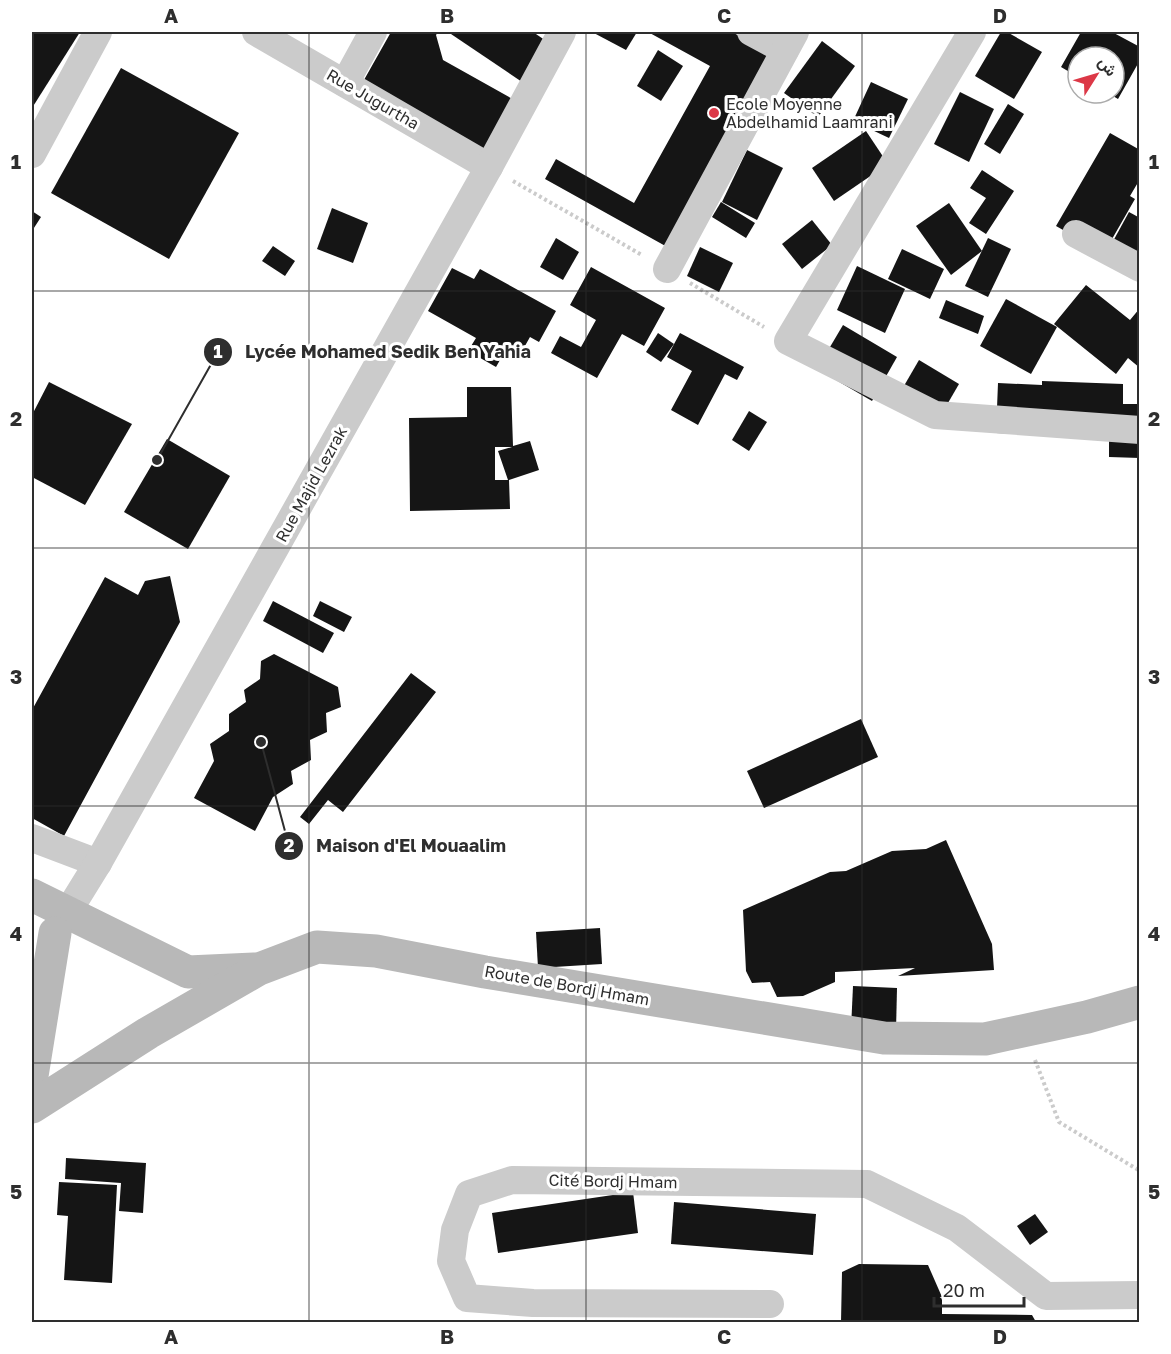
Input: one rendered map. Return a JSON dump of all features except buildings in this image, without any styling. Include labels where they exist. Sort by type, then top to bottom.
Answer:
[{"type":"main road","points":[[32,895],[188,972],[259,969]]},
{"type":"main road","points":[[32,1076],[55,933]]},
{"type":"main road","name":"Route de Bordj Hmam","points":[[32,1107],[148,1033],[259,969],[317,947],[376,951],[485,972],[884,1038],[985,1039],[1087,1017],[1140,1002]]},
{"type":"street","points":[[32,154],[98,32]]},
{"type":"street","name":"Rue Jugurtha","points":[[256,32],[489,167]]},
{"type":"street","points":[[345,83],[373,32]]},
{"type":"street","name":"Rue Majid Lezrak","points":[[55,933],[98,863],[489,167],[562,32]]},
{"type":"street","points":[[667,269],[790,41],[751,32]]},
{"type":"street","points":[[972,32],[788,341],[935,416],[1140,430]]},
{"type":"street","points":[[1076,234],[1140,268]]},
{"type":"street","points":[[32,837],[98,863]]},
{"type":"street","name":"Cité Bordj Hmam","points":[[770,1304],[534,1303],[466,1298],[451,1262],[455,1230],[470,1194],[512,1180],[867,1184],[957,1228],[1046,1296],[1140,1295]]},
{"type":"path","points":[[1023,1031],[1059,1122],[1140,1171]]},
{"type":"place","name":"Ecole Moyenne Abdelhamid Laamrani","points":[[714,113]]},
{"type":"place","name":"Lycée Mohamed Sedik Ben Yahia","points":[[157,460]]},
{"type":"place","name":"Maison d'El Mouaalim","points":[[261,742]]}]
